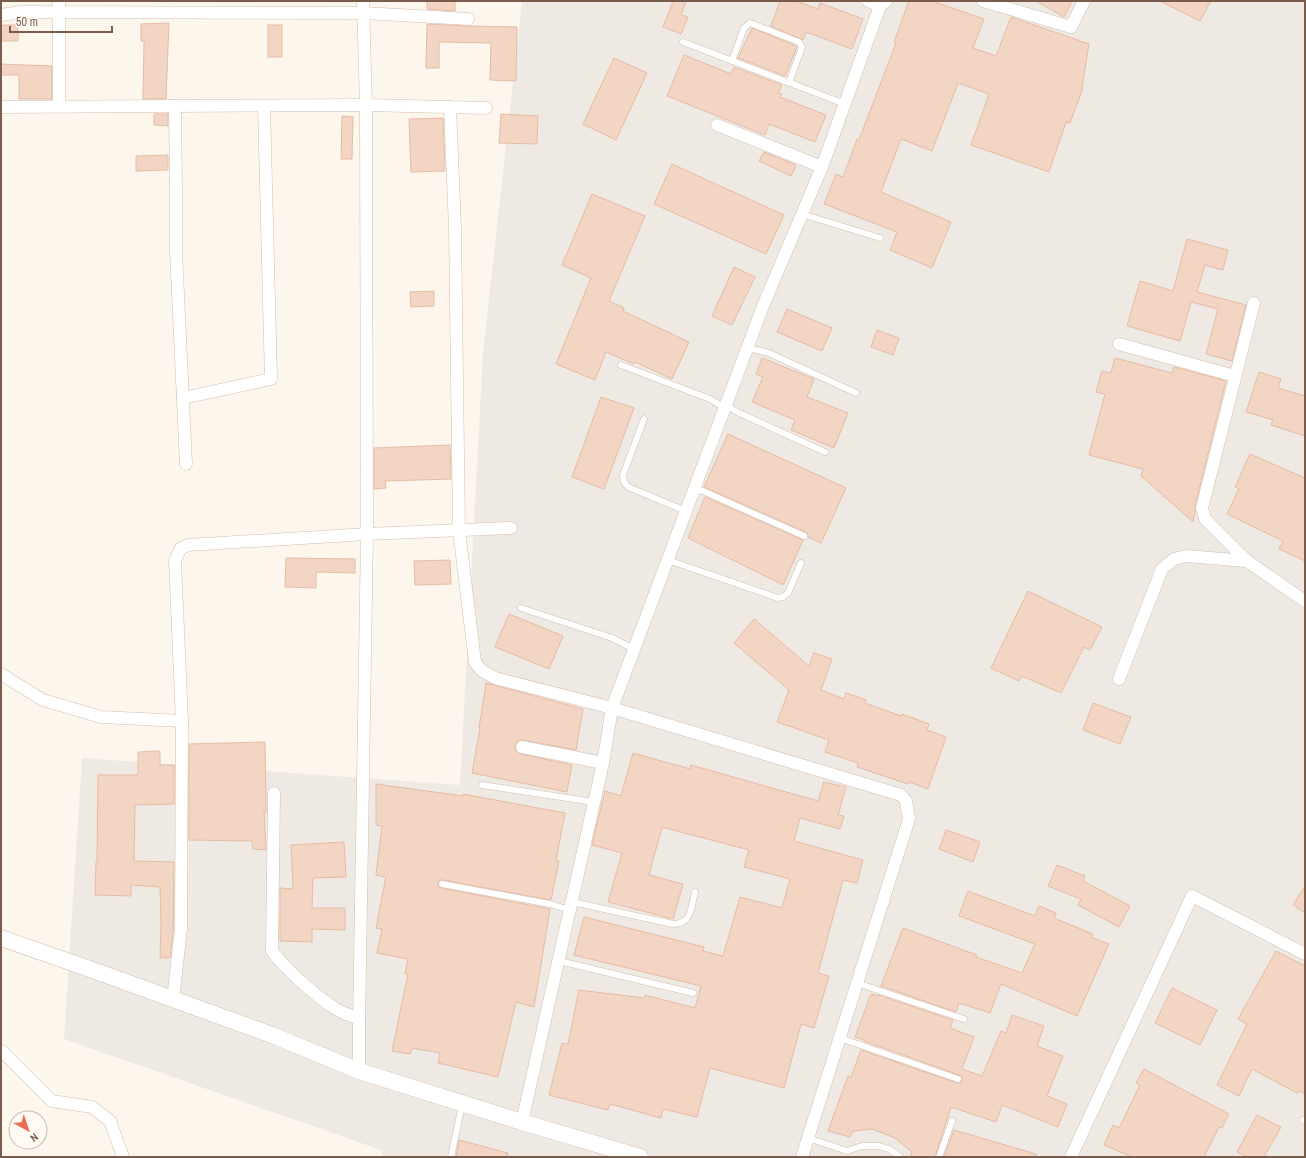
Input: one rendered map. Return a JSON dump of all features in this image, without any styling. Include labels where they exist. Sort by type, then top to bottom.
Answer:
[{"type":"street","points":[[359,1071],[367,534],[366,105],[364,1]]},
{"type":"street","points":[[522,1122],[603,763],[612,708],[763,306],[822,167],[883,3],[868,1]]},
{"type":"street","points":[[983,1],[999,3],[1071,27],[1084,1]]},
{"type":"street","points":[[59,106],[60,6]]},
{"type":"street","points":[[1,15],[60,6],[364,14],[468,19]]},
{"type":"street","points":[[1,106],[366,105],[486,108]]},
{"type":"street","points":[[175,106],[176,251],[186,464]]},
{"type":"street","points":[[183,398],[271,379],[264,106]]},
{"type":"street","points":[[450,107],[455,228],[459,530],[475,662],[481,670],[495,678],[612,708],[901,794],[906,801],[909,819],[802,1157]]},
{"type":"street","points":[[717,125],[822,167]]},
{"type":"street","points":[[1254,303],[1202,508],[1205,519],[1247,561],[1305,601]]},
{"type":"street","points":[[1119,344],[1235,376]]},
{"type":"street","points":[[173,999],[181,929],[182,721],[176,561],[180,549],[188,545],[367,534],[511,528]]},
{"type":"street","points":[[1118,679],[1162,569],[1174,559],[1186,556],[1247,561]]},
{"type":"street","points":[[1,674],[44,700],[101,717],[182,721]]},
{"type":"street","points":[[522,747],[603,763]]},
{"type":"street","points":[[274,793],[272,951],[279,961],[313,991],[337,1009],[359,1019]]},
{"type":"street","points":[[1071,1157],[1192,896],[1305,954]]},
{"type":"street","points":[[1,938],[272,1035],[359,1071],[640,1157]]},
{"type":"street","points":[[1,1050],[52,1101],[92,1107],[110,1121],[123,1157]]},
{"type":"lane","points":[[732,61],[744,28],[750,23],[799,42],[802,47],[789,83]]},
{"type":"lane","points":[[683,42],[845,104]]},
{"type":"lane","points":[[802,214],[880,238]]},
{"type":"lane","points":[[748,348],[769,353],[856,393]]},
{"type":"lane","points":[[621,365],[710,400],[825,452]]},
{"type":"lane","points":[[644,419],[623,475],[624,482],[628,487],[686,511]]},
{"type":"lane","points":[[694,489],[703,491],[804,536]]},
{"type":"lane","points":[[668,560],[778,598],[783,597],[788,593],[801,563]]},
{"type":"lane","points":[[521,608],[612,638],[634,649]]},
{"type":"lane","points":[[482,785],[594,802]]},
{"type":"lane","points":[[442,884],[550,904],[571,906],[673,924],[680,924],[686,921],[689,917],[695,892]]},
{"type":"lane","points":[[559,961],[693,993]]},
{"type":"lane","points":[[857,983],[964,1019]]},
{"type":"lane","points":[[840,1038],[958,1079]]},
{"type":"lane","points":[[451,1157],[462,1103]]},
{"type":"lane","points":[[939,1157],[952,1121]]},
{"type":"lane","points":[[808,1138],[847,1151],[862,1146],[879,1146],[889,1149],[900,1157]]},
{"type":"shaded area","points":[[522,1],[1305,1],[1305,1157],[383,1157],[381,1150],[64,1039],[82,758],[460,785],[483,353]]},
{"type":"building","points":[[427,1],[455,1],[455,11],[427,9]]},
{"type":"building","points":[[673,1],[686,1],[681,15],[688,17],[681,34],[663,27]]},
{"type":"building","points":[[780,1],[796,1],[818,9],[820,3],[863,19],[852,49],[806,32],[803,40],[771,26]]},
{"type":"building","points":[[909,1],[932,1],[984,19],[973,48],[996,56],[1011,17],[1089,44],[1083,88],[1070,123],[1066,122],[1049,172],[971,145],[989,94],[958,83],[932,151],[901,139],[881,192],[951,222],[932,268],[890,250],[897,232],[824,204],[836,174],[843,177],[857,139],[859,140],[896,43],[894,42]]},
{"type":"building","points":[[1036,1],[1072,1],[1064,17]]},
{"type":"building","points":[[1160,1],[1211,1],[1200,21]]},
{"type":"building","points":[[169,23],[166,99],[143,99],[144,41],[141,41],[141,24]]},
{"type":"building","points":[[427,24],[517,27],[516,81],[490,80],[491,43],[439,42],[439,68],[426,68]]},
{"type":"building","points":[[18,25],[18,41],[1,41],[1,26]]},
{"type":"building","points":[[268,25],[282,25],[282,57],[268,57]]},
{"type":"building","points":[[752,28],[797,47],[785,76],[738,58]]},
{"type":"building","points":[[684,55],[731,74],[734,67],[782,85],[778,93],[782,94],[780,97],[826,115],[815,142],[769,124],[765,135],[667,96]]},
{"type":"building","points":[[614,58],[647,73],[616,140],[583,124]]},
{"type":"building","points":[[1,64],[52,66],[52,99],[19,99],[19,75],[1,75]]},
{"type":"building","points":[[154,114],[168,114],[168,126],[154,125]]},
{"type":"building","points":[[501,114],[538,116],[537,144],[499,143]]},
{"type":"building","points":[[342,116],[353,117],[352,159],[341,159]]},
{"type":"building","points":[[443,118],[445,171],[411,172],[409,119]]},
{"type":"building","points":[[764,152],[796,165],[791,176],[759,161]]},
{"type":"building","points":[[168,155],[168,170],[136,171],[136,156]]},
{"type":"building","points":[[672,164],[784,215],[766,254],[654,204]]},
{"type":"building","points":[[592,194],[645,216],[609,301],[624,308],[623,311],[689,342],[672,379],[635,362],[634,364],[606,352],[595,380],[556,364],[591,278],[562,265]]},
{"type":"building","points":[[1187,239],[1228,250],[1223,270],[1205,265],[1197,292],[1246,305],[1232,361],[1206,354],[1218,309],[1191,302],[1180,341],[1127,326],[1140,281],[1173,291]]},
{"type":"building","points":[[734,267],[755,277],[732,325],[712,316]]},
{"type":"building","points":[[434,291],[434,306],[411,307],[410,292]]},
{"type":"building","points":[[787,309],[832,328],[822,351],[777,332]]},
{"type":"building","points":[[877,330],[899,338],[893,355],[871,347]]},
{"type":"building","points":[[762,358],[814,379],[807,397],[848,413],[834,448],[791,430],[795,420],[752,402],[763,377],[756,374]]},
{"type":"building","points":[[1115,358],[1172,373],[1174,367],[1226,381],[1195,506],[1193,522],[1141,476],[1143,469],[1089,455],[1105,394],[1096,392],[1102,371],[1111,373]]},
{"type":"building","points":[[1259,372],[1281,379],[1278,388],[1305,396],[1305,436],[1271,425],[1273,420],[1246,412]]},
{"type":"building","points":[[601,397],[634,408],[604,489],[572,477]]},
{"type":"building","points":[[728,434],[846,488],[821,543],[808,537],[806,532],[704,487]]},
{"type":"building","points":[[450,445],[451,479],[385,481],[386,488],[374,489],[374,448]]},
{"type":"building","points":[[1250,454],[1305,478],[1305,561],[1279,549],[1283,541],[1227,514],[1239,489],[1235,487]]},
{"type":"building","points":[[705,497],[803,540],[783,585],[688,538]]},
{"type":"building","points":[[286,558],[355,559],[355,573],[316,572],[316,588],[285,587]]},
{"type":"building","points":[[450,560],[451,584],[415,585],[414,561]]},
{"type":"building","points":[[1028,591],[1102,627],[1090,650],[1084,647],[1061,693],[1022,676],[1019,681],[991,668]]},
{"type":"building","points":[[509,614],[563,636],[549,669],[495,647]]},
{"type":"building","points":[[754,619],[809,666],[814,653],[832,659],[821,690],[844,699],[846,693],[866,700],[865,703],[929,724],[927,730],[946,737],[928,789],[857,767],[858,763],[825,752],[829,740],[777,722],[789,690],[734,643]]},
{"type":"building","points":[[486,683],[583,709],[576,750],[523,740],[519,740],[515,745],[515,750],[521,754],[572,765],[567,792],[472,773]]},
{"type":"building","points":[[1093,703],[1131,717],[1120,744],[1083,730]]},
{"type":"building","points":[[265,742],[266,812],[264,812],[266,850],[253,849],[252,841],[189,840],[189,744]]},
{"type":"building","points":[[160,751],[160,765],[174,765],[174,804],[135,805],[134,861],[174,862],[173,932],[170,958],[160,958],[160,887],[131,885],[131,896],[95,895],[98,775],[138,775],[138,752]]},
{"type":"building","points":[[633,753],[690,769],[691,765],[818,801],[824,782],[846,787],[838,815],[844,816],[840,829],[800,818],[794,841],[863,860],[857,883],[843,880],[818,973],[829,976],[814,1028],[801,1024],[784,1088],[710,1068],[697,1117],[663,1109],[661,1118],[610,1104],[608,1110],[549,1095],[562,1043],[568,1044],[579,990],[644,998],[645,995],[695,1008],[701,986],[574,955],[584,917],[704,947],[703,951],[723,956],[740,897],[782,908],[790,879],[744,867],[749,850],[662,827],[649,875],[683,884],[673,919],[608,902],[622,853],[592,845],[605,791],[621,796]]},
{"type":"building","points":[[376,784],[463,796],[463,794],[565,813],[556,860],[559,861],[551,900],[443,880],[440,880],[438,883],[438,886],[441,888],[550,909],[534,1007],[516,1002],[498,1077],[438,1063],[440,1053],[412,1048],[410,1054],[392,1051],[408,974],[405,974],[408,959],[377,953],[382,929],[376,928],[386,877],[376,875],[382,826],[376,825]]},
{"type":"building","points":[[946,830],[980,842],[973,862],[939,849]]},
{"type":"building","points":[[344,842],[346,877],[313,878],[312,908],[345,908],[345,930],[312,929],[312,942],[280,941],[280,888],[293,889],[291,845]]},
{"type":"building","points":[[1057,865],[1085,876],[1083,881],[1130,906],[1119,927],[1078,905],[1081,899],[1048,886]]},
{"type":"building","points":[[1305,886],[1305,913],[1293,905]]},
{"type":"building","points":[[968,891],[1035,916],[1039,906],[1056,913],[1054,918],[1093,934],[1091,937],[1109,944],[1077,1016],[1001,984],[990,1013],[959,1003],[956,1012],[881,986],[903,928],[977,955],[976,957],[1022,973],[1035,944],[959,916]]},
{"type":"building","points":[[1276,951],[1305,966],[1305,1094],[1299,1091],[1297,1093],[1252,1069],[1239,1096],[1217,1085],[1247,1024],[1238,1019]]},
{"type":"building","points":[[1172,988],[1217,1010],[1200,1045],[1155,1023]]},
{"type":"building","points":[[871,994],[953,1020],[950,1028],[974,1037],[962,1069],[982,1076],[1001,1031],[1006,1033],[1012,1015],[1044,1026],[1037,1046],[1063,1056],[1047,1096],[1067,1104],[1058,1127],[1002,1105],[996,1122],[951,1107],[935,1157],[910,1157],[912,1152],[895,1138],[872,1129],[853,1131],[850,1137],[828,1131],[848,1076],[851,1077],[861,1050],[957,1083],[961,1083],[962,1080],[962,1076],[855,1037]]},
{"type":"building","points":[[1144,1069],[1229,1114],[1222,1128],[1219,1127],[1204,1157],[1132,1157],[1104,1145],[1113,1125],[1119,1128],[1140,1085],[1136,1083]]},
{"type":"building","points":[[1257,1115],[1281,1127],[1264,1157],[1248,1157],[1237,1152]]},
{"type":"building","points":[[954,1130],[1036,1154],[1036,1157],[944,1157]]},
{"type":"building","points":[[459,1140],[508,1153],[508,1157],[456,1157]]}]
